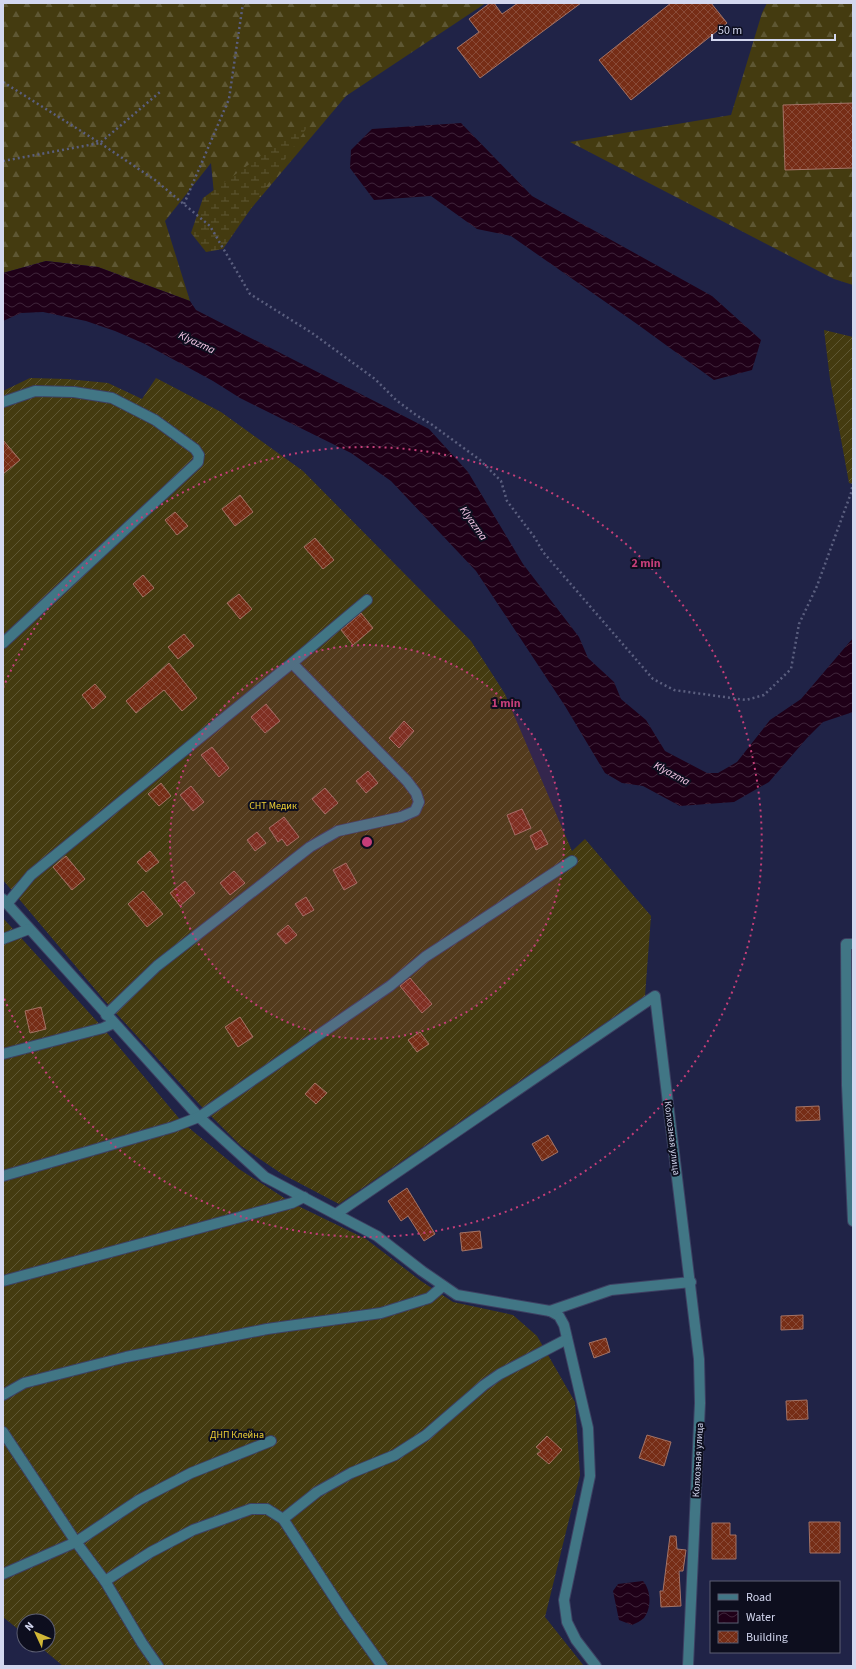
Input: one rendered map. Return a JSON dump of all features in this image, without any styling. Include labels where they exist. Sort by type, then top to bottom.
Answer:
[{"type":"street","points":[[3,402],[36,391],[74,392],[112,398],[155,420],[195,449],[199,455],[198,462],[3,643]]},
{"type":"street","points":[[367,600],[292,663],[31,875],[5,902],[199,1117],[265,1177],[377,1236],[443,1286],[457,1294],[550,1311],[559,1316],[564,1325],[588,1428],[590,1476],[564,1600],[567,1622],[576,1640],[596,1666]]},
{"type":"street","points":[[106,1015],[157,966],[310,847],[338,831],[401,817],[415,811],[420,802],[416,793],[407,781],[292,663]]},
{"type":"street","points":[[3,1176],[173,1127],[199,1117],[390,986],[425,957],[572,861]]},
{"type":"street","points":[[3,940],[29,930]]},
{"type":"street","points":[[849,944],[847,1085],[853,1221]]},
{"type":"street","name":"Колхозная улица","points":[[336,1214],[655,996],[691,1282],[699,1359],[700,1403],[688,1666]]},
{"type":"street","points":[[3,1054],[102,1028],[114,1023]]},
{"type":"street","points":[[3,1281],[285,1205],[304,1197]]},
{"type":"street","points":[[550,1311],[611,1290],[691,1282]]},
{"type":"street","points":[[3,1395],[24,1383],[126,1357],[267,1328],[381,1313],[429,1298],[443,1286]]},
{"type":"street","points":[[283,1519],[317,1492],[351,1473],[395,1455],[426,1436],[484,1385],[500,1374],[567,1339]]},
{"type":"street","points":[[3,1432],[76,1542],[104,1581],[158,1666]]},
{"type":"street","points":[[3,1574],[76,1542],[138,1500],[184,1477],[271,1441]]},
{"type":"street","points":[[104,1581],[151,1552],[193,1530],[251,1509],[267,1509],[283,1519],[344,1614],[382,1666]]},
{"type":"path","points":[[184,204],[229,99],[243,3]]},
{"type":"path","points":[[3,82],[100,143],[155,180],[210,226],[250,294],[312,333],[350,360],[375,379],[396,400],[480,460],[500,481],[507,501],[536,538],[543,552],[653,679],[674,690],[746,700],[764,695],[791,669],[799,624],[817,586],[851,493],[853,483]]},
{"type":"path","points":[[3,161],[100,143],[160,92]]},
{"type":"green space","points":[[3,3],[486,3],[346,96],[227,237],[218,236],[211,163],[165,221],[190,301],[98,267],[46,261],[3,273]]},
{"type":"green space","points":[[767,3],[853,3],[853,285],[834,279],[570,142],[731,115],[762,13]]},
{"type":"green space","points":[[315,116],[223,249],[206,252],[191,233],[203,198]]},
{"type":"green space","points":[[824,330],[853,337],[853,484],[849,483],[830,379]]},
{"type":"green space","name":"СНТ Медик","points":[[30,378],[67,379],[108,383],[142,399],[156,378],[221,412],[303,471],[471,641],[505,694],[572,851],[585,839],[651,916],[645,996],[339,1204],[282,1174],[241,1146],[200,1105],[105,1001],[3,880],[3,391]]},
{"type":"green space","name":"ДНП Клейна","points":[[3,918],[103,1028],[183,1123],[239,1169],[292,1203],[366,1239],[421,1281],[453,1302],[513,1315],[537,1336],[575,1402],[580,1475],[545,1617],[584,1666],[63,1666],[48,1653],[56,1653],[56,1613],[16,1613],[16,1628],[3,1617]]},
{"type":"water","points":[[461,123],[532,196],[712,296],[761,340],[752,370],[714,380],[511,236],[477,229],[431,196],[374,200],[350,168],[351,150],[372,129]]},
{"type":"water","name":"Klyazma","points":[[46,261],[98,267],[190,301],[196,310],[429,429],[468,472],[523,564],[579,637],[588,658],[614,682],[621,699],[646,720],[665,751],[707,773],[718,773],[737,762],[770,720],[801,699],[853,638],[853,712],[823,722],[769,782],[734,802],[680,806],[643,786],[622,783],[605,773],[565,706],[476,571],[391,481],[351,453],[240,398],[213,381],[145,344],[115,331],[86,321],[43,312],[21,313],[3,321],[3,273]]},
{"type":"water","points":[[643,1581],[648,1589],[650,1599],[647,1614],[643,1619],[632,1625],[619,1620],[613,1591],[618,1584]]},
{"type":"building","points":[[490,3],[494,3],[502,14],[518,3],[581,3],[480,78],[457,48],[479,32],[469,19]]},
{"type":"building","points":[[671,3],[711,3],[727,23],[631,100],[599,60]]},
{"type":"building","points":[[853,103],[853,168],[785,170],[783,105]]},
{"type":"building","points":[[3,440],[20,460],[3,474]]},
{"type":"building","points":[[240,495],[253,512],[235,526],[222,509]]},
{"type":"building","points":[[175,512],[188,526],[177,535],[165,520]]},
{"type":"building","points":[[315,538],[334,560],[323,569],[304,547]]},
{"type":"building","points":[[143,575],[154,588],[143,597],[133,584]]},
{"type":"building","points":[[239,594],[252,609],[240,619],[227,603]]},
{"type":"building","points":[[361,613],[373,628],[353,645],[341,630]]},
{"type":"building","points":[[184,634],[194,646],[178,659],[168,647]]},
{"type":"building","points":[[169,663],[197,698],[182,711],[164,690],[136,713],[126,701]]},
{"type":"building","points":[[95,684],[106,697],[93,709],[82,695]]},
{"type":"building","points":[[266,704],[280,721],[265,733],[251,717]]},
{"type":"building","points":[[404,721],[414,731],[399,748],[389,738]]},
{"type":"building","points":[[212,747],[229,768],[219,777],[201,755]]},
{"type":"building","points":[[368,771],[378,783],[366,793],[356,781]]},
{"type":"building","points":[[161,783],[171,796],[159,806],[148,794]]},
{"type":"building","points":[[191,786],[204,802],[193,811],[180,795]]},
{"type":"building","points":[[325,788],[338,803],[325,814],[312,799]]},
{"type":"building","points":[[522,809],[531,828],[515,835],[507,815]]},
{"type":"building","points":[[284,817],[299,837],[287,846],[282,839],[278,842],[269,828]]},
{"type":"building","points":[[541,830],[548,844],[536,850],[530,836]]},
{"type":"building","points":[[257,832],[266,843],[255,851],[247,840]]},
{"type":"building","points":[[150,851],[159,862],[146,872],[137,862]]},
{"type":"building","points":[[66,856],[85,879],[72,890],[53,867]]},
{"type":"building","points":[[346,863],[357,883],[344,890],[333,870]]},
{"type":"building","points":[[234,871],[245,883],[230,895],[220,883]]},
{"type":"building","points":[[185,881],[195,893],[180,906],[170,893]]},
{"type":"building","points":[[143,891],[163,914],[147,927],[128,904]]},
{"type":"building","points":[[306,897],[314,910],[303,916],[295,904]]},
{"type":"building","points":[[288,925],[297,935],[286,944],[277,934]]},
{"type":"building","points":[[410,978],[432,1004],[422,1013],[400,986]]},
{"type":"building","points":[[41,1007],[46,1029],[30,1033],[25,1011]]},
{"type":"building","points":[[240,1017],[253,1037],[238,1047],[225,1027]]},
{"type":"building","points":[[420,1032],[429,1044],[417,1052],[408,1040]]},
{"type":"building","points":[[315,1083],[327,1093],[316,1104],[305,1094]]},
{"type":"building","points":[[819,1106],[820,1120],[796,1121],[796,1107]]},
{"type":"building","points":[[548,1135],[558,1152],[542,1161],[532,1144]]},
{"type":"building","points":[[407,1188],[435,1234],[424,1241],[408,1216],[401,1221],[388,1201]]},
{"type":"building","points":[[480,1231],[482,1248],[462,1251],[460,1233]]},
{"type":"building","points":[[803,1315],[803,1329],[781,1330],[781,1316]]},
{"type":"building","points":[[606,1338],[610,1352],[594,1358],[589,1343]]},
{"type":"building","points":[[807,1400],[808,1419],[787,1420],[786,1401]]},
{"type":"building","points":[[647,1435],[671,1442],[664,1466],[639,1458]]},
{"type":"building","points":[[547,1436],[562,1450],[549,1464],[537,1454],[541,1451],[536,1447]]},
{"type":"building","points":[[809,1522],[840,1522],[840,1553],[810,1553]]},
{"type":"building","points":[[712,1523],[730,1523],[730,1535],[736,1535],[736,1559],[712,1559]]},
{"type":"building","points":[[670,1536],[676,1536],[677,1549],[686,1550],[683,1571],[679,1571],[681,1606],[661,1607],[660,1591],[663,1591]]}]
